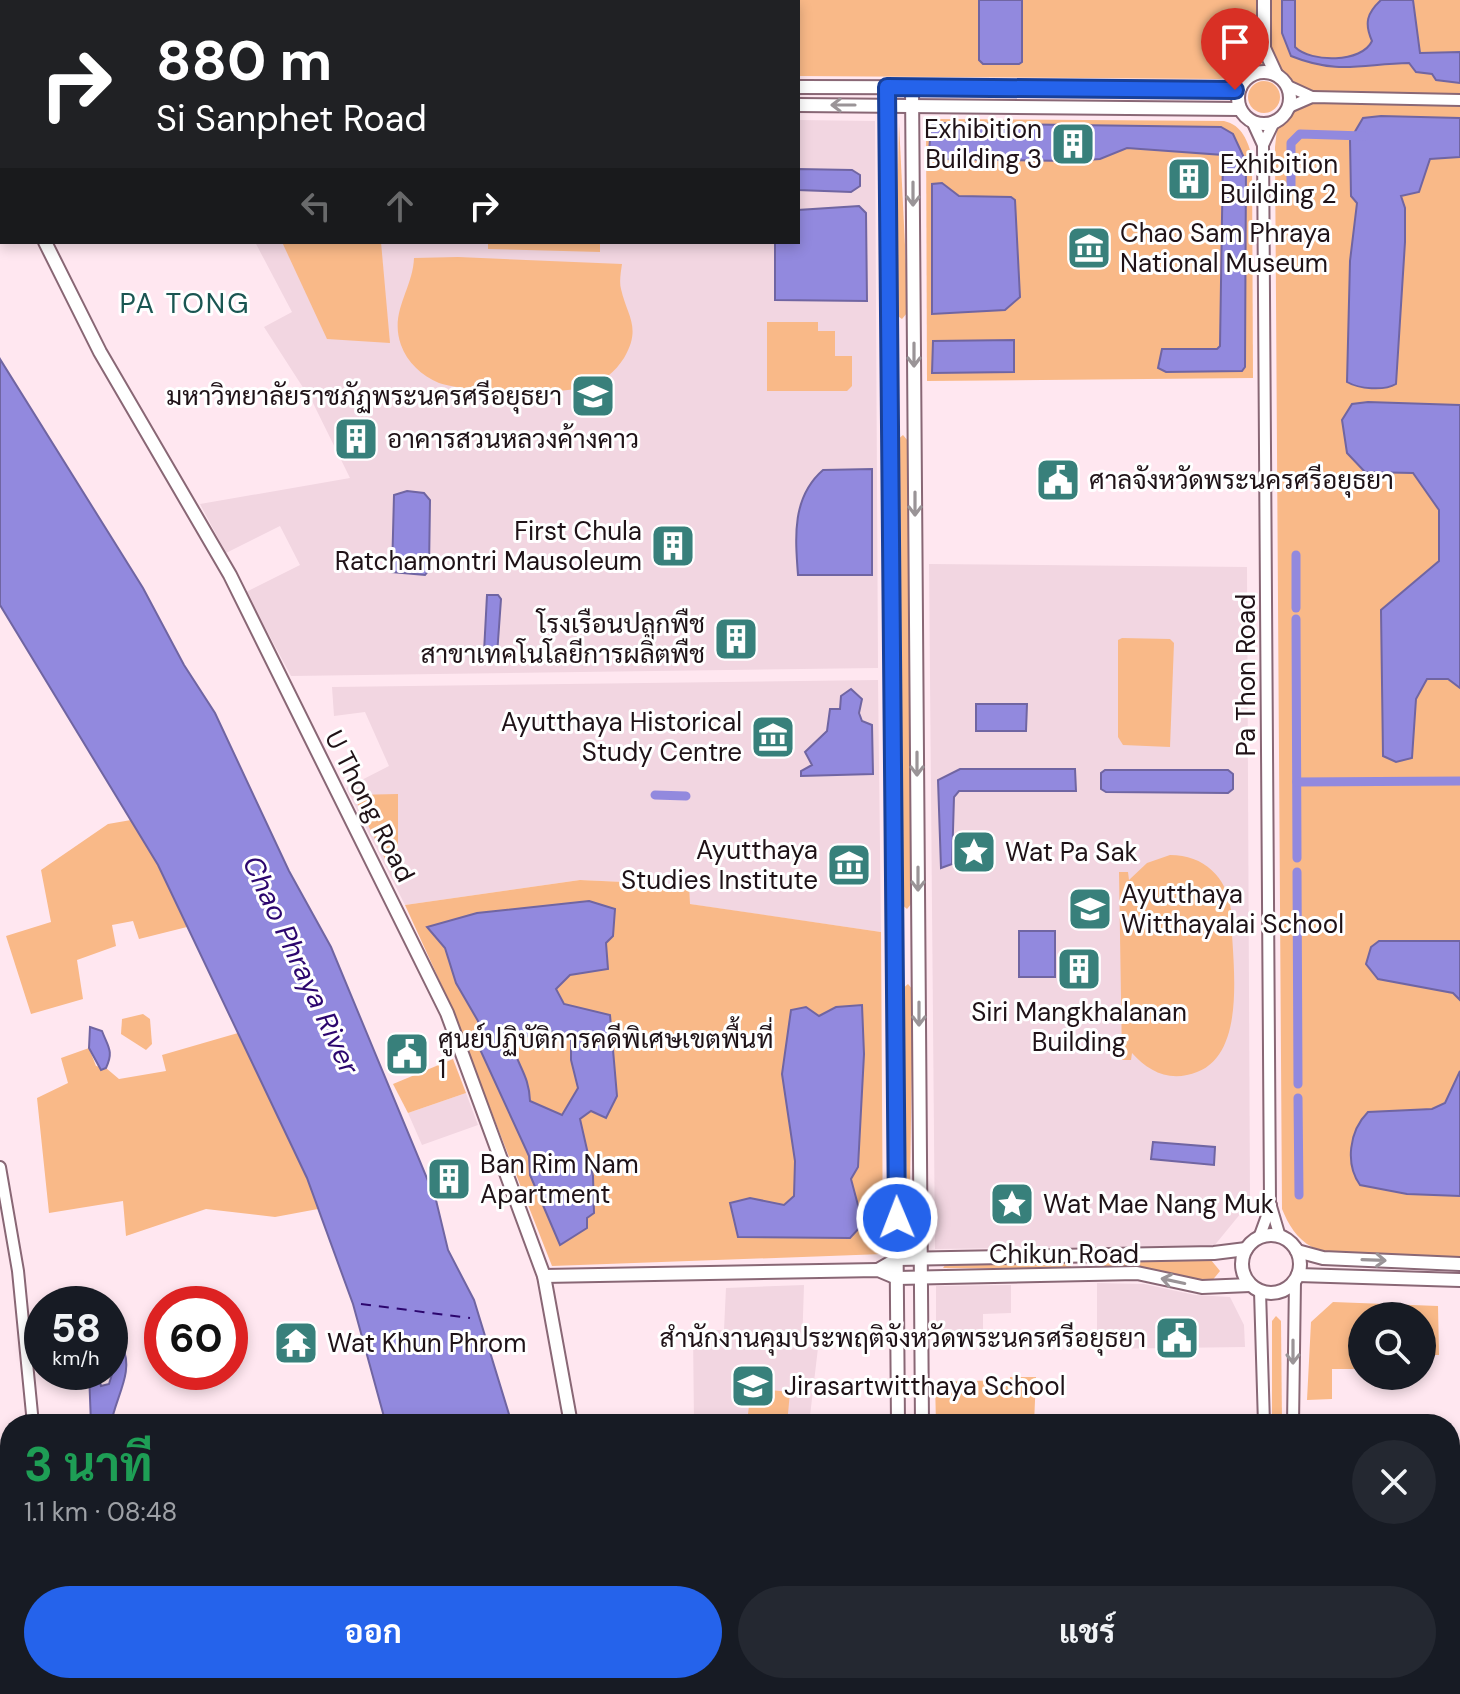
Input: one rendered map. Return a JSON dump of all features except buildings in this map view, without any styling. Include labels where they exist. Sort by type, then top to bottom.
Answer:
[{"type":"main road","points":[[1240,109],[1240,88],[1253,74],[1264,48],[1264,0]]},
{"type":"main road","points":[[800,105],[1240,109],[1252,121],[1274,122],[1289,107],[1288,86],[1276,74],[1264,48]]},
{"type":"main road","points":[[1253,74],[1276,74]]},
{"type":"main road","points":[[800,87],[1240,88]]},
{"type":"main road","points":[[887,87],[898,1414]]},
{"type":"main road","points":[[912,87],[922,1414]]},
{"type":"main road","points":[[1091,106],[1092,88]]},
{"type":"main road","points":[[1130,89],[1127,94],[1130,106]]},
{"type":"main road","name":"U Thong Road","points":[[46,244],[100,352],[223,562],[417,949],[459,1044],[544,1276],[569,1414]]},
{"type":"main road","points":[[889,322],[905,325],[914,322]]},
{"type":"main road","points":[[890,437],[898,432],[914,436]]},
{"type":"main road","points":[[894,908],[909,912],[918,908]]},
{"type":"main road","points":[[894,981],[910,977],[918,982]]},
{"type":"main road","points":[[1460,1264],[1323,1258],[1297,1251],[1280,1237],[1259,1238],[1246,1249],[1242,1265],[1255,1288],[1279,1292],[1297,1278],[1460,1280]]},
{"type":"main road","name":"Chikun Road","points":[[878,1270],[897,1259],[1214,1253],[1246,1249]]},
{"type":"main road","points":[[1297,1251],[1297,1278]]},
{"type":"main road","name":"Chikun Road","points":[[544,1276],[878,1270],[897,1278],[1137,1273],[1202,1287],[1255,1288]]},
{"type":"street","points":[[1288,86],[1312,97],[1460,100]]},
{"type":"street","points":[[1289,107],[1312,97]]},
{"type":"street","name":"Pa Thon Road","points":[[1252,121],[1263,145],[1271,1205],[1280,1237]]},
{"type":"street","name":"Pa Thon Road","points":[[1263,145],[1274,122]]},
{"type":"street","points":[[0,1167],[18,1271],[32,1414]]},
{"type":"street","name":"Pa Thon Road","points":[[1259,1238],[1271,1205]]},
{"type":"street","points":[[1293,1414],[1297,1278]]},
{"type":"street","points":[[1255,1288],[1263,1414]]},
{"type":"shaded area","points":[[800,0],[1460,0],[1460,1259],[1362,1258],[1326,1252],[1302,1240],[1290,1226],[1282,1209],[1275,147],[1277,129],[1293,110],[1294,85],[1277,68],[1219,79],[800,76]]},
{"type":"shaded area","points":[[1264,81],[1276,85],[1280,97],[1276,109],[1264,113],[1252,109],[1248,97],[1252,85]]},
{"type":"shaded area","name":"Chao Sam Phraya National Museum","points":[[926,119],[1224,121],[1235,126],[1246,140],[1252,158],[1253,378],[927,381]]},
{"type":"shaded area","name":"มหาวิทยาลัยราชภัฏพระนครศรีอยุธยา","points":[[800,120],[875,121],[878,668],[291,676],[246,592],[300,565],[280,526],[226,553],[200,504],[350,478],[313,403],[264,327],[292,312],[256,244],[800,244]]},
{"type":"shaded area","points":[[899,123],[907,286],[907,313],[902,319],[895,314]]},
{"type":"shaded area","points":[[283,244],[381,244],[390,343],[327,339]]},
{"type":"shaded area","points":[[488,244],[600,244],[600,252],[488,249]]},
{"type":"shaded area","points":[[414,258],[622,264],[620,286],[633,330],[624,358],[603,380],[573,389],[535,392],[469,389],[439,383],[427,376],[411,363],[401,345],[398,333],[400,311]]},
{"type":"shaded area","points":[[767,322],[818,322],[818,331],[835,331],[835,356],[852,356],[852,386],[847,391],[767,391]]},
{"type":"shaded area","points":[[903,435],[908,441],[912,903],[907,909],[900,903],[896,441]]},
{"type":"shaded area","name":"Ayutthaya Witthayalai School","points":[[929,564],[1247,567],[1250,1202],[1214,1246],[935,1249]]},
{"type":"shaded area","points":[[1170,639],[1174,643],[1170,747],[1123,745],[1118,737],[1118,640]]},
{"type":"shaded area","points":[[878,680],[881,932],[689,904],[688,885],[580,880],[405,905],[346,788],[389,766],[365,712],[334,716],[332,687]]},
{"type":"shaded area","points":[[398,794],[398,868],[390,869],[353,795]]},
{"type":"shaded area","points":[[131,820],[158,865],[187,927],[139,939],[133,921],[112,925],[116,946],[77,960],[83,999],[31,1014],[6,936],[51,922],[41,870],[108,824]]},
{"type":"shaded area","points":[[953,841],[989,842],[989,862],[976,871],[954,869]]},
{"type":"shaded area","points":[[1170,855],[1203,864],[1225,887],[1231,910],[1233,954],[1233,1006],[1221,1051],[1208,1066],[1179,1076],[1156,1072],[1132,1053],[1131,1060],[1122,1060],[1119,872],[1128,872],[1129,880],[1147,863]]},
{"type":"shaded area","points":[[580,880],[689,885],[690,904],[881,932],[883,1254],[552,1266],[442,986],[405,905]]},
{"type":"shaded area","points":[[908,984],[913,990],[909,1249],[901,990]]},
{"type":"shaded area","points":[[143,1014],[150,1019],[152,1044],[146,1050],[121,1034],[122,1019]]},
{"type":"shaded area","points":[[238,1033],[307,1178],[318,1209],[275,1217],[206,1209],[126,1236],[123,1201],[49,1213],[37,1098],[68,1083],[61,1058],[89,1048],[96,1066],[106,1068],[119,1079],[166,1071],[162,1055]]},
{"type":"shaded area","points":[[453,1059],[466,1093],[408,1113],[393,1084]]},
{"type":"shaded area","points":[[466,1093],[478,1125],[422,1145],[408,1113]]},
{"type":"shaded area","points":[[1211,1260],[1220,1271],[1211,1282],[1098,1266],[1100,1262]]},
{"type":"shaded area","points":[[1069,1263],[1072,1269],[943,1268],[946,1264]]},
{"type":"shaded area","points":[[1097,1283],[1144,1284],[1195,1295],[1230,1297],[1244,1325],[1245,1347],[1097,1349]]},
{"type":"shaded area","name":"Jirasartwitthaya School","points":[[804,1285],[802,1346],[818,1348],[810,1414],[694,1414],[693,1331],[724,1330],[726,1288]]},
{"type":"shaded area","points":[[1011,1285],[1011,1313],[983,1314],[983,1334],[936,1334],[936,1286]]},
{"type":"shaded area","points":[[1333,1302],[1348,1303],[1348,1369],[1332,1369],[1332,1399],[1307,1400],[1311,1322]]},
{"type":"shaded area","points":[[1436,1306],[1438,1306],[1439,1355],[1436,1355]]},
{"type":"shaded area","points":[[1276,1316],[1281,1321],[1282,1414],[1272,1414],[1272,1321]]},
{"type":"shaded area","points":[[1010,1377],[1036,1377],[1034,1414],[936,1414],[935,1382],[1010,1380]]},
{"type":"shaded area","points":[[751,1388],[790,1392],[788,1414],[748,1414]]},
{"type":"water","points":[[979,0],[1022,0],[1022,62],[1019,64],[983,64],[979,60]]},
{"type":"water","points":[[1282,0],[1295,0],[1295,47],[1312,56],[1336,58],[1358,53],[1372,41],[1368,19],[1381,0],[1413,0],[1420,53],[1460,52],[1460,83],[1436,80],[1432,74],[1416,72],[1409,63],[1337,67],[1291,56],[1282,33]]},
{"type":"water","points":[[1363,118],[1460,118],[1460,157],[1430,159],[1419,192],[1401,196],[1405,208],[1405,242],[1396,384],[1372,388],[1347,382],[1350,261],[1357,203],[1351,196],[1350,140]]},
{"type":"water","points":[[934,123],[1221,127],[1233,134],[1246,162],[1245,367],[1242,371],[1166,372],[1158,368],[1162,349],[1217,349],[1220,346],[1223,155],[1127,148],[1100,159],[1072,161],[934,159],[929,153],[931,126]]},
{"type":"water","points":[[800,169],[852,170],[860,175],[860,186],[851,192],[800,190]]},
{"type":"water","points":[[942,183],[959,196],[1011,197],[1015,200],[1020,297],[1005,310],[932,314],[932,184]]},
{"type":"water","points":[[859,206],[866,213],[867,301],[775,300],[775,244],[800,244],[800,210]]},
{"type":"water","points":[[1014,340],[1014,372],[932,373],[933,341]]},
{"type":"water","name":"Chao Phraya River","points":[[0,359],[143,588],[184,665],[215,713],[289,871],[331,947],[436,1200],[448,1250],[474,1300],[509,1414],[383,1414],[353,1304],[307,1178],[158,865],[0,605]]},
{"type":"water","points":[[1352,404],[1460,405],[1460,688],[1448,679],[1427,679],[1416,699],[1412,758],[1396,762],[1383,756],[1381,610],[1439,561],[1439,510],[1413,473],[1365,472],[1347,453],[1342,420]]},
{"type":"water","points":[[872,469],[872,575],[798,575],[798,518],[813,481],[823,470]]},
{"type":"water","points":[[407,491],[424,493],[430,500],[429,570],[425,575],[392,572],[394,495]]},
{"type":"water","points":[[487,595],[498,595],[501,599],[497,655],[484,652]]},
{"type":"water","points":[[851,689],[862,699],[859,713],[862,721],[872,725],[873,774],[801,776],[801,771],[812,765],[805,752],[827,731],[830,709],[840,709],[841,696]]},
{"type":"water","points":[[976,704],[1027,704],[1026,731],[976,731]]},
{"type":"water","points":[[960,769],[1075,769],[1076,791],[959,791],[954,797],[952,864],[941,868],[938,780]]},
{"type":"water","points":[[1105,770],[1228,770],[1233,774],[1233,789],[1228,793],[1106,792],[1101,789],[1101,773]]},
{"type":"water","points":[[589,901],[615,909],[613,936],[606,943],[608,969],[570,975],[556,989],[564,1004],[610,1015],[617,1096],[606,1118],[591,1111],[580,1119],[593,1176],[594,1213],[587,1218],[587,1228],[560,1245],[530,1175],[529,1156],[478,1045],[478,1021],[456,983],[445,948],[427,927],[477,913]],"holes":[[[551,1031],[571,1039],[571,1060],[578,1088],[562,1115],[530,1101],[511,1040]]]},
{"type":"water","points":[[1019,931],[1055,931],[1055,977],[1019,977]]},
{"type":"water","points":[[1379,941],[1460,941],[1460,1000],[1453,993],[1378,979],[1366,964],[1371,947]]},
{"type":"water","points":[[862,1005],[864,1054],[858,1167],[851,1179],[863,1224],[850,1238],[738,1237],[730,1203],[750,1198],[784,1205],[794,1196],[795,1161],[782,1074],[791,1010],[806,1007],[819,1016],[836,1007]]},
{"type":"water","points":[[90,1027],[102,1031],[109,1049],[106,1068],[101,1070],[89,1048]]},
{"type":"water","points":[[1460,1071],[1460,1196],[1407,1194],[1360,1185],[1352,1167],[1351,1148],[1357,1128],[1368,1112],[1432,1109],[1445,1103]]},
{"type":"water","points":[[1153,1142],[1215,1147],[1214,1165],[1151,1159]]},
{"type":"water","points":[[90,1390],[120,1390],[113,1414],[91,1414]]},
{"type":"waterway","points":[[1291,188],[1291,143],[1300,134],[1364,136]]},
{"type":"waterway","points":[[1296,555],[1296,608]]},
{"type":"waterway","points":[[1296,619],[1297,858]]},
{"type":"waterway","points":[[1297,782],[1460,781]]},
{"type":"waterway","points":[[655,795],[686,796]]},
{"type":"waterway","points":[[1297,872],[1298,1084]]},
{"type":"waterway","points":[[1298,1098],[1299,1195]]},
{"type":"ferry route","points":[[361,1304],[470,1318]]},
{"type":"place","name":"Exhibition Building 3","points":[[1073,144]]},
{"type":"place","name":"Exhibition Building 2","points":[[1189,179]]},
{"type":"place","name":"Chao Sam Phraya National Museum","points":[[1089,248]]},
{"type":"place","name":"มหาวิทยาลัยราชภัฏพระนครศรีอยุธยา","points":[[593,396]]},
{"type":"place","name":"อาคารสวนหลวงค้างคาว","points":[[356,439]]},
{"type":"place","name":"ศาลจังหวัดพระนครศรีอยุธยา","points":[[1058,480]]},
{"type":"place","name":"First Chula Ratchamontri Mausoleum","points":[[673,546]]},
{"type":"place","name":"โรงเรือนปลูกพืช สาขาเทคโนโลยีการผลิตพืช","points":[[736,639]]},
{"type":"place","name":"Ayutthaya Historical Study Centre","points":[[773,737]]},
{"type":"place","name":"Wat Pa Sak","points":[[974,852]]},
{"type":"place","name":"Ayutthaya Studies Institute","points":[[849,865]]},
{"type":"place","name":"Ayutthaya Witthayalai School","points":[[1090,909]]},
{"type":"place","name":"Siri Mangkhalanan Building","points":[[1079,969]]},
{"type":"place","name":"ศูนย์ปฏิบัติการคดีพิเศษเขตพื้นที่ 1","points":[[407,1054]]},
{"type":"place","name":"Ban Rim Nam Apartment","points":[[449,1179]]},
{"type":"place","name":"Wat Mae Nang Muk","points":[[1012,1204]]},
{"type":"place","name":"สำนักงานคุมประพฤติจังหวัดพระนครศรีอยุธยา","points":[[1177,1338]]},
{"type":"place","name":"Wat Khun Phrom","points":[[296,1343]]},
{"type":"place","name":"Jirasartwitthaya School","points":[[753,1386]]},
{"type":"district","name":"PA TONG","points":[[185,303]]},
{"type":"route","points":[[897,1218],[887,87],[1235,90]]}]
